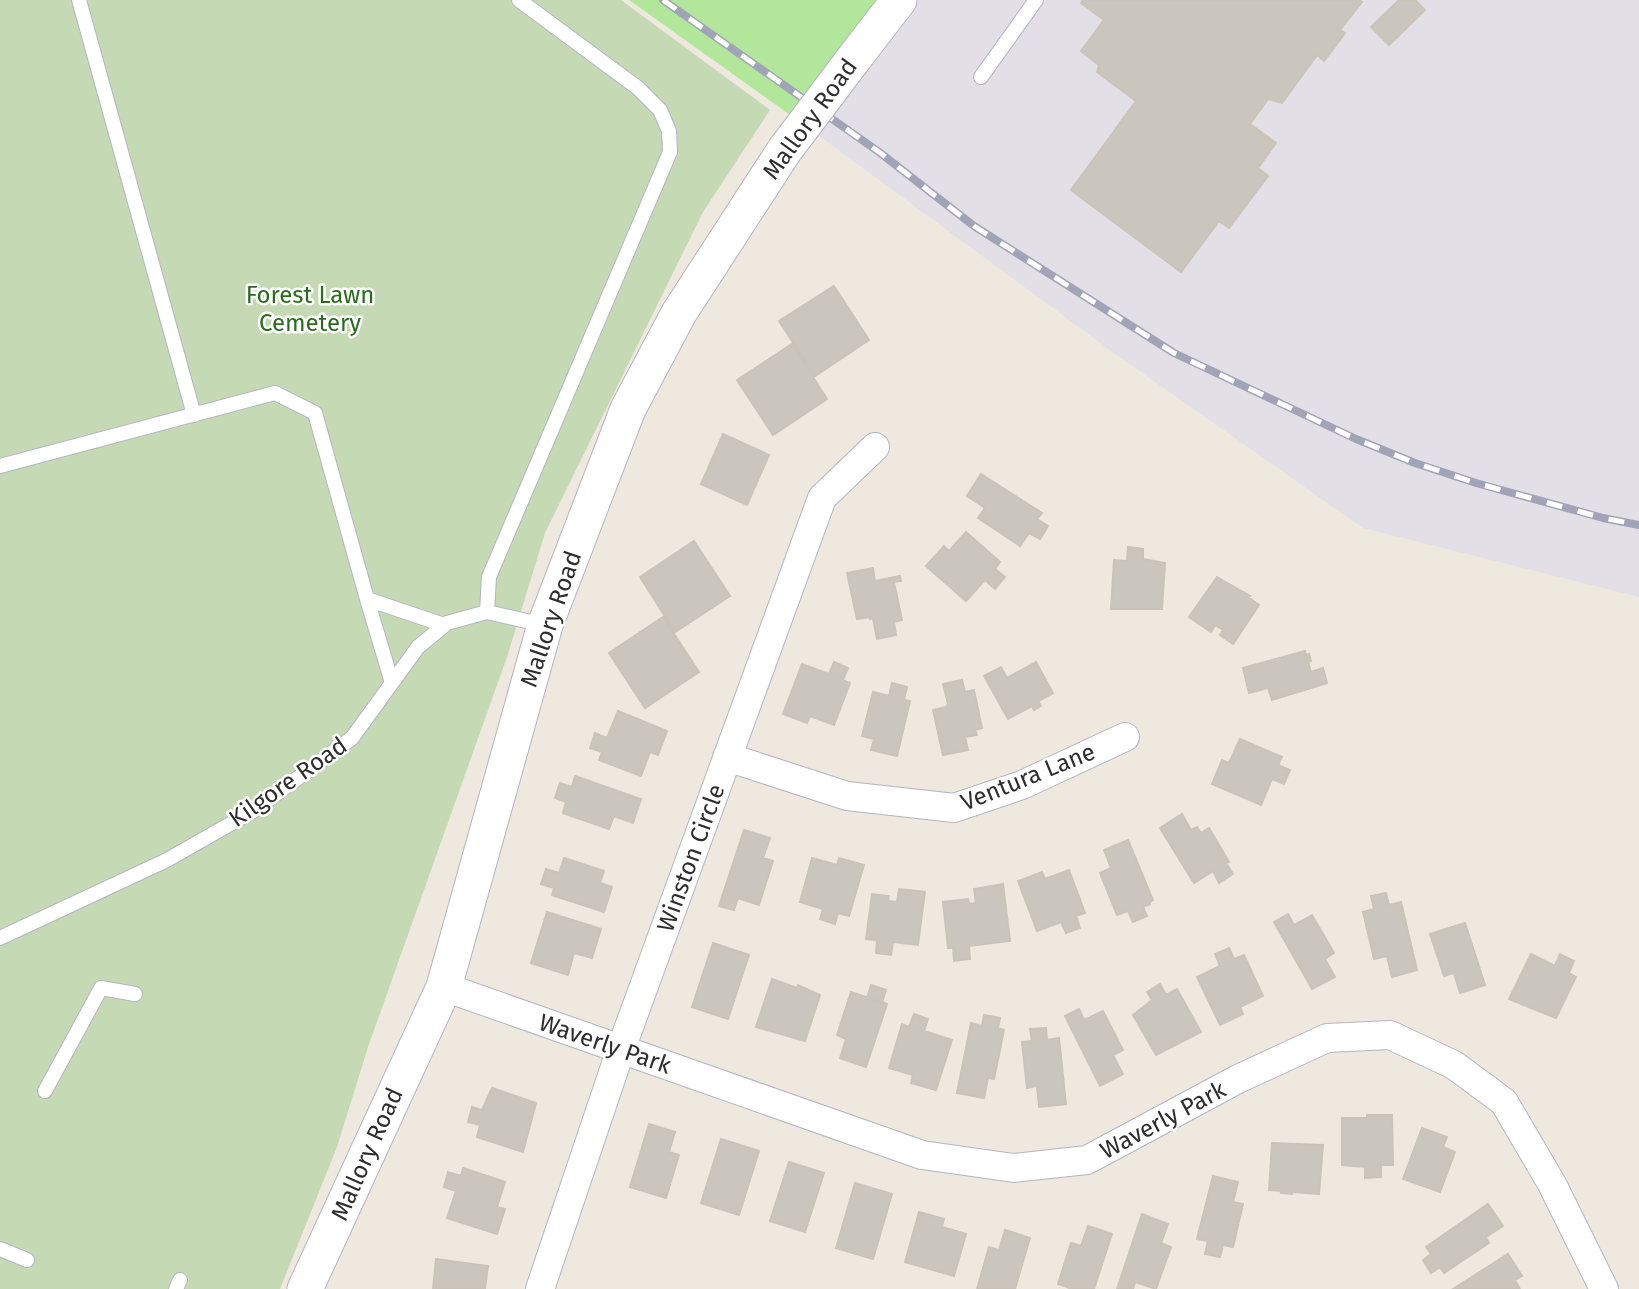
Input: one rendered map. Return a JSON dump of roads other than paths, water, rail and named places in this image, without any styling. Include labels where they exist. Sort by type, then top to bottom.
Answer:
[{"type":"street","name":"Mallory Road","points":[[305,1289],[444,987],[545,625],[628,409],[679,313],[784,151],[899,0]]},
{"type":"street","name":"Winston Circle","points":[[540,1289],[621,1049],[822,498],[875,447]]},
{"type":"street","name":"Ventura Lane","points":[[727,757],[847,796],[954,808],[1022,785],[1125,737]]},
{"type":"street","name":"Waverly Park","points":[[444,987],[922,1155],[1014,1168],[1087,1160],[1238,1079],[1327,1038],[1390,1035],[1454,1065],[1504,1102],[1552,1184],[1604,1289]]},
{"type":"lane","points":[[79,0],[194,415]]},
{"type":"lane","points":[[487,612],[489,577],[670,152],[669,131],[660,110],[638,88],[519,0]]},
{"type":"lane","points":[[981,77],[1036,0]]},
{"type":"lane","points":[[0,466],[275,393],[315,413],[392,683]]},
{"type":"lane","points":[[367,599],[444,625]]},
{"type":"lane","name":"Kilgore Road","points":[[0,938],[167,860],[253,811],[352,738],[418,647],[444,625],[487,612],[545,625]]},
{"type":"lane","points":[[45,1091],[101,988],[135,994]]},
{"type":"lane","points":[[0,1249],[27,1260]]},
{"type":"railway","points":[[663,0],[879,152],[974,226],[1174,353],[1356,439],[1415,463],[1476,483],[1603,518],[1639,525]]},
{"type":"park label","name":"Forest Lawn Cemetery","points":[[310,309]]}]
